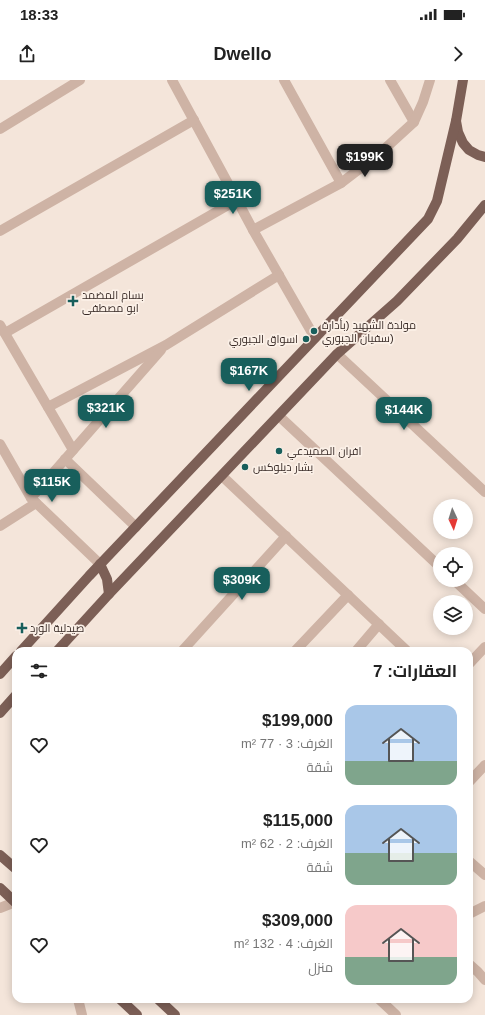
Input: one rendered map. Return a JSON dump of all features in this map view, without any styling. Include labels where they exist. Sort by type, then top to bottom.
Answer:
[{"type":"main road","points":[[25,647],[100,564],[428,219],[437,201],[456,121],[463,80]]},
{"type":"main road","points":[[456,121],[462,143],[478,155],[485,157]]},
{"type":"main road","points":[[61,647],[109,594],[338,354],[396,301],[457,239],[485,205]]},
{"type":"main road","points":[[100,564],[107,579],[109,594]]},
{"type":"main road","points":[[0,674],[12,660]]},
{"type":"main road","points":[[0,713],[12,700]]},
{"type":"main road","points":[[1,859],[12,866]]},
{"type":"main road","points":[[0,888],[12,899]]},
{"type":"main road","points":[[124,1003],[137,1015]]},
{"type":"main road","points":[[162,1003],[175,1015]]},
{"type":"street","points":[[0,129],[80,80]]},
{"type":"street","points":[[172,80],[253,230],[315,338]]},
{"type":"street","points":[[284,80],[340,183]]},
{"type":"street","points":[[390,80],[414,122]]},
{"type":"street","points":[[253,230],[340,183],[379,154],[414,122],[423,102],[430,80]]},
{"type":"street","points":[[0,231],[194,120]]},
{"type":"street","points":[[73,450],[2,329],[238,200]]},
{"type":"street","points":[[48,408],[166,345],[279,275]]},
{"type":"street","points":[[0,526],[33,501],[65,459],[166,345]]},
{"type":"street","points":[[338,354],[485,492]]},
{"type":"street","points":[[279,416],[433,560]]},
{"type":"street","points":[[0,444],[33,501],[100,564]]},
{"type":"street","points":[[65,459],[136,527]]},
{"type":"street","points":[[222,476],[403,647]]},
{"type":"street","points":[[186,647],[286,536]]},
{"type":"street","points":[[461,587],[485,609]]},
{"type":"street","points":[[299,647],[348,595]]},
{"type":"street","points":[[359,647],[379,624]]},
{"type":"street","points":[[473,660],[485,647]]},
{"type":"street","points":[[473,778],[485,765]]},
{"type":"street","points":[[473,864],[485,875]]},
{"type":"street","points":[[0,908],[12,903]]},
{"type":"street","points":[[473,912],[485,906]]},
{"type":"street","points":[[473,968],[485,980]]},
{"type":"street","points":[[79,1003],[82,1015]]},
{"type":"street","points":[[383,1003],[396,1015]]},
{"type":"place","name":"بسام المضمد ابو مصطفى","points":[[73,301]]},
{"type":"place","name":"مولدة الشهيد (بأدارة سفيان الجبوري)","points":[[314,331]]},
{"type":"place","name":"اسواق الجبوري","points":[[306,339]]},
{"type":"place","name":"افران الصميدعي","points":[[279,451]]},
{"type":"place","name":"بشار ديلوكس","points":[[245,467]]},
{"type":"place","name":"صيدلية الورد","points":[[22,628]]}]
